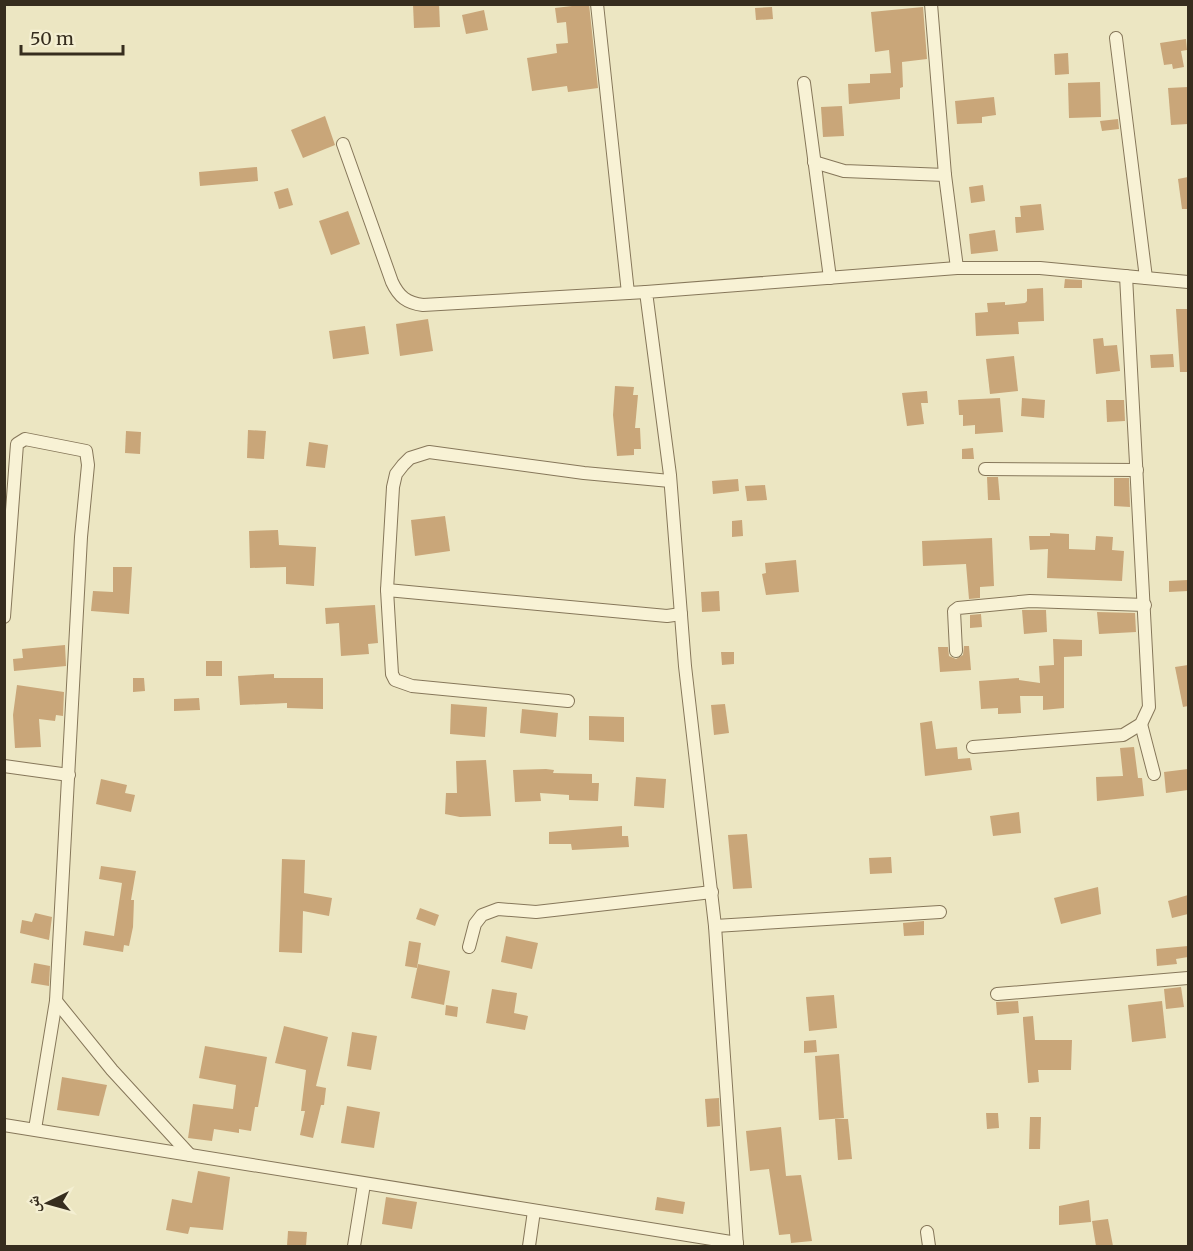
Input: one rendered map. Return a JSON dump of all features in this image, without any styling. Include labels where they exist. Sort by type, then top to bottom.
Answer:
[{"type":"street","points":[[597,4],[628,294]]},
{"type":"street","points":[[931,4],[945,175],[957,268]]},
{"type":"street","points":[[1116,38],[1146,278]]},
{"type":"street","points":[[804,83],[830,278]]},
{"type":"street","points":[[343,144],[392,282],[397,292],[409,302],[423,305],[628,294],[957,268],[1040,268],[1188,282]]},
{"type":"street","points":[[814,162],[854,172],[945,175]]},
{"type":"street","points":[[973,747],[1123,735],[1141,723],[1146,716],[1150,701],[1126,276]]},
{"type":"street","points":[[4,1125],[737,1245],[712,892],[681,614],[670,481],[646,292]]},
{"type":"street","points":[[4,617],[17,444],[25,439],[86,451],[88,465],[81,537],[56,1001],[35,1129]]},
{"type":"street","points":[[568,701],[412,686],[395,680],[392,674],[387,590],[393,487],[396,474],[403,465],[421,453],[441,452],[584,473],[670,481]]},
{"type":"street","points":[[986,469],[1137,470]]},
{"type":"street","points":[[387,590],[667,616],[681,614]]},
{"type":"street","points":[[956,651],[954,612],[958,608],[1030,601],[1145,605]]},
{"type":"street","points":[[1141,723],[1154,774]]},
{"type":"street","points":[[4,766],[69,775]]},
{"type":"street","points":[[469,947],[475,924],[482,915],[498,909],[536,912],[712,892]]},
{"type":"street","points":[[715,926],[940,912]]},
{"type":"street","points":[[997,993],[1188,978]]},
{"type":"street","points":[[56,1001],[112,1070],[190,1155]]},
{"type":"street","points":[[354,1246],[364,1184]]},
{"type":"street","points":[[529,1246],[534,1211]]},
{"type":"street","points":[[927,1232],[929,1246]]},
{"type":"building","points":[[413,4],[439,4],[440,27],[414,28]]},
{"type":"building","points":[[589,4],[598,88],[568,92],[567,86],[532,91],[527,58],[557,53],[556,44],[568,43],[566,22],[557,23],[555,8]]},
{"type":"building","points":[[772,7],[773,19],[756,20],[755,8]]},
{"type":"building","points":[[923,7],[927,59],[902,62],[903,87],[900,88],[900,99],[849,104],[848,84],[870,83],[870,74],[891,73],[889,50],[875,52],[871,12]]},
{"type":"building","points":[[484,10],[488,30],[466,34],[462,15]]},
{"type":"building","points":[[1186,39],[1187,50],[1181,51],[1184,67],[1173,69],[1172,64],[1164,65],[1160,43]]},
{"type":"building","points":[[1068,53],[1069,74],[1055,75],[1054,54]]},
{"type":"building","points":[[1100,82],[1101,117],[1069,118],[1068,83]]},
{"type":"building","points":[[1188,87],[1188,124],[1171,125],[1168,88]]},
{"type":"building","points":[[994,97],[996,115],[982,117],[982,123],[957,124],[955,101]]},
{"type":"building","points":[[842,106],[844,136],[823,137],[821,107]]},
{"type":"building","points":[[325,116],[335,145],[303,158],[291,130]]},
{"type":"building","points":[[1118,119],[1119,129],[1102,131],[1100,121]]},
{"type":"building","points":[[257,167],[258,181],[200,186],[199,172]]},
{"type":"building","points":[[1188,177],[1188,209],[1182,209],[1178,179]]},
{"type":"building","points":[[983,185],[985,201],[971,203],[969,187]]},
{"type":"building","points":[[288,188],[293,205],[279,209],[274,192]]},
{"type":"building","points":[[1041,204],[1044,230],[1016,233],[1015,217],[1021,217],[1020,206]]},
{"type":"building","points":[[348,211],[360,244],[331,255],[319,221]]},
{"type":"building","points":[[995,230],[998,251],[971,254],[969,234]]},
{"type":"building","points":[[1065,279],[1082,280],[1082,288],[1064,288]]},
{"type":"building","points":[[1043,288],[1044,321],[1018,322],[1019,334],[976,336],[975,313],[988,312],[987,303],[1005,302],[1005,305],[1025,303],[1027,289]]},
{"type":"building","points":[[1176,309],[1188,309],[1188,372],[1180,372]]},
{"type":"building","points":[[428,319],[433,351],[400,356],[396,324]]},
{"type":"building","points":[[365,326],[369,354],[333,359],[329,331]]},
{"type":"building","points":[[1103,338],[1104,346],[1117,345],[1120,371],[1096,374],[1093,339]]},
{"type":"building","points":[[1173,354],[1174,367],[1151,368],[1150,355]]},
{"type":"building","points":[[1014,356],[1018,391],[990,394],[986,359]]},
{"type":"building","points":[[615,386],[634,387],[633,395],[638,395],[635,428],[640,428],[641,449],[634,449],[634,455],[617,456],[613,415]]},
{"type":"building","points":[[927,391],[928,403],[921,403],[924,424],[907,426],[902,393]]},
{"type":"building","points":[[1000,398],[1003,432],[975,434],[975,425],[963,426],[963,415],[959,415],[958,400]]},
{"type":"building","points":[[1022,398],[1045,400],[1044,418],[1021,416]]},
{"type":"building","points":[[1106,400],[1124,400],[1125,421],[1107,422]]},
{"type":"building","points":[[248,430],[266,431],[264,459],[247,458]]},
{"type":"building","points":[[126,431],[141,432],[140,454],[125,453]]},
{"type":"building","points":[[309,442],[328,445],[325,468],[306,466]]},
{"type":"building","points":[[973,448],[974,459],[962,459],[962,449]]},
{"type":"building","points":[[987,477],[998,477],[1000,500],[988,500]]},
{"type":"building","points":[[1114,478],[1129,478],[1130,507],[1114,506]]},
{"type":"building","points":[[738,479],[739,491],[713,494],[712,481]]},
{"type":"building","points":[[765,485],[767,500],[747,501],[745,486]]},
{"type":"building","points":[[445,516],[450,551],[415,556],[411,520]]},
{"type":"building","points":[[742,520],[743,536],[732,537],[732,521]]},
{"type":"building","points":[[278,530],[279,545],[316,547],[314,586],[286,584],[286,567],[250,568],[249,531]]},
{"type":"building","points":[[1050,533],[1069,534],[1069,549],[1095,550],[1096,536],[1113,537],[1112,550],[1124,551],[1122,581],[1047,578],[1048,549],[1030,550],[1029,536],[1050,536]]},
{"type":"building","points":[[992,538],[994,586],[980,587],[980,598],[969,599],[966,564],[923,566],[922,541]]},
{"type":"building","points":[[796,560],[799,592],[766,595],[762,574],[766,573],[765,563]]},
{"type":"building","points":[[113,567],[132,567],[129,614],[91,611],[93,591],[113,592]]},
{"type":"building","points":[[1188,580],[1188,591],[1169,592],[1169,581]]},
{"type":"building","points":[[719,591],[720,611],[702,612],[701,592]]},
{"type":"building","points":[[375,605],[378,643],[368,644],[369,654],[341,656],[339,623],[326,624],[325,608]]},
{"type":"building","points":[[1022,610],[1046,610],[1047,632],[1024,634]]},
{"type":"building","points":[[1097,612],[1135,613],[1136,632],[1099,634]]},
{"type":"building","points":[[981,614],[982,627],[970,628],[970,615]]},
{"type":"building","points":[[1053,639],[1082,640],[1082,656],[1064,657],[1064,708],[1043,710],[1043,696],[1020,696],[1021,713],[998,714],[998,708],[981,709],[979,681],[1019,678],[1019,680],[1040,683],[1039,666],[1054,665]]},
{"type":"building","points":[[65,645],[66,666],[14,671],[13,659],[23,658],[22,649]]},
{"type":"building","points":[[964,646],[969,646],[971,670],[940,672],[938,647],[948,647],[949,656],[956,659],[963,655]]},
{"type":"building","points":[[721,652],[734,652],[734,664],[722,665]]},
{"type":"building","points":[[206,661],[222,661],[222,676],[206,676]]},
{"type":"building","points":[[1188,665],[1188,706],[1183,707],[1175,667]]},
{"type":"building","points":[[274,674],[274,678],[323,678],[323,709],[287,708],[287,703],[240,705],[238,676]]},
{"type":"building","points":[[133,678],[144,678],[145,691],[133,692]]},
{"type":"building","points":[[17,685],[64,692],[63,716],[56,715],[55,721],[39,719],[41,747],[15,748],[13,715]]},
{"type":"building","points":[[199,698],[200,710],[174,711],[174,699]]},
{"type":"building","points":[[451,704],[487,707],[485,737],[450,734]]},
{"type":"building","points":[[725,704],[729,733],[714,735],[711,705]]},
{"type":"building","points":[[522,709],[558,713],[556,737],[520,733]]},
{"type":"building","points":[[589,716],[624,717],[624,742],[589,740]]},
{"type":"building","points":[[932,721],[936,749],[957,747],[958,759],[970,758],[972,770],[925,776],[920,723]]},
{"type":"building","points":[[1134,747],[1138,778],[1142,778],[1144,796],[1097,801],[1096,777],[1123,776],[1120,748]]},
{"type":"building","points":[[486,760],[491,816],[460,817],[445,814],[446,793],[457,793],[456,761]]},
{"type":"building","points":[[1188,769],[1188,790],[1166,793],[1164,772]]},
{"type":"building","points":[[513,770],[554,770],[553,773],[592,774],[592,783],[599,783],[598,801],[569,800],[569,795],[540,793],[541,801],[515,802]]},
{"type":"building","points":[[636,777],[666,779],[664,808],[634,806]]},
{"type":"building","points":[[101,779],[127,785],[125,793],[135,795],[131,812],[96,804]]},
{"type":"building","points":[[1019,812],[1021,833],[993,836],[990,816]]},
{"type":"building","points":[[622,826],[622,836],[628,836],[629,847],[572,850],[571,844],[549,844],[549,832]]},
{"type":"building","points":[[747,834],[752,888],[733,889],[728,835]]},
{"type":"building","points":[[891,857],[892,873],[870,874],[869,858]]},
{"type":"building","points":[[282,859],[305,860],[304,893],[332,898],[329,916],[303,911],[302,953],[279,952]]},
{"type":"building","points":[[101,866],[136,871],[131,900],[134,900],[133,927],[129,946],[124,945],[123,952],[83,945],[85,931],[114,936],[122,883],[99,879]]},
{"type":"building","points":[[1098,887],[1101,914],[1061,924],[1054,898]]},
{"type":"building","points":[[1188,895],[1188,914],[1172,918],[1168,901]]},
{"type":"building","points":[[420,908],[439,915],[435,926],[416,919]]},
{"type":"building","points":[[35,913],[52,917],[49,940],[20,933],[22,920],[32,922]]},
{"type":"building","points":[[924,921],[924,935],[904,936],[903,923]]},
{"type":"building","points":[[506,936],[538,943],[532,969],[501,962]]},
{"type":"building","points":[[409,941],[421,943],[417,968],[405,966]]},
{"type":"building","points":[[1188,946],[1188,957],[1176,959],[1177,964],[1157,966],[1156,949]]},
{"type":"building","points":[[34,963],[50,966],[49,986],[31,983]]},
{"type":"building","points":[[418,964],[450,971],[444,1005],[411,998]]},
{"type":"building","points":[[1181,987],[1184,1007],[1166,1009],[1164,989]]},
{"type":"building","points":[[492,989],[517,993],[514,1013],[528,1016],[525,1030],[486,1023]]},
{"type":"building","points":[[834,995],[837,1028],[809,1031],[806,997]]},
{"type":"building","points":[[1018,1001],[1019,1013],[997,1015],[996,1002]]},
{"type":"building","points":[[1162,1001],[1166,1038],[1132,1042],[1128,1005]]},
{"type":"building","points":[[446,1005],[458,1007],[457,1017],[445,1015]]},
{"type":"building","points":[[1033,1016],[1035,1040],[1072,1040],[1071,1070],[1038,1070],[1039,1082],[1028,1083],[1023,1017]]},
{"type":"building","points":[[284,1026],[328,1037],[316,1086],[326,1088],[324,1105],[321,1105],[313,1138],[300,1135],[305,1111],[301,1111],[306,1070],[275,1063]]},
{"type":"building","points":[[352,1032],[377,1036],[371,1070],[347,1066]]},
{"type":"building","points":[[816,1040],[817,1052],[804,1053],[804,1041]]},
{"type":"building","points":[[205,1046],[267,1057],[251,1131],[239,1129],[239,1133],[214,1129],[212,1141],[188,1138],[193,1104],[233,1109],[236,1085],[199,1078]]},
{"type":"building","points":[[839,1054],[844,1118],[819,1120],[815,1056]]},
{"type":"building","points":[[62,1077],[107,1085],[99,1116],[57,1110]]},
{"type":"building","points":[[719,1098],[720,1126],[707,1127],[705,1099]]},
{"type":"building","points":[[347,1106],[380,1112],[374,1148],[341,1143]]},
{"type":"building","points":[[986,1113],[998,1113],[999,1128],[987,1129]]},
{"type":"building","points":[[1030,1117],[1041,1117],[1040,1149],[1029,1149]]},
{"type":"building","points":[[835,1119],[848,1119],[852,1159],[838,1160]]},
{"type":"building","points":[[781,1127],[786,1176],[801,1175],[812,1241],[791,1243],[790,1234],[779,1235],[769,1169],[750,1171],[746,1131]]},
{"type":"building","points":[[198,1171],[230,1177],[223,1230],[190,1227],[188,1234],[166,1230],[172,1199],[192,1203]]},
{"type":"building","points":[[386,1197],[417,1202],[412,1229],[382,1224]]},
{"type":"building","points":[[657,1197],[685,1202],[683,1214],[655,1210]]},
{"type":"building","points":[[1089,1200],[1091,1222],[1059,1225],[1059,1206]]},
{"type":"building","points":[[1108,1219],[1113,1246],[1096,1246],[1092,1221]]},
{"type":"building","points":[[288,1231],[307,1232],[306,1246],[287,1246]]}]
